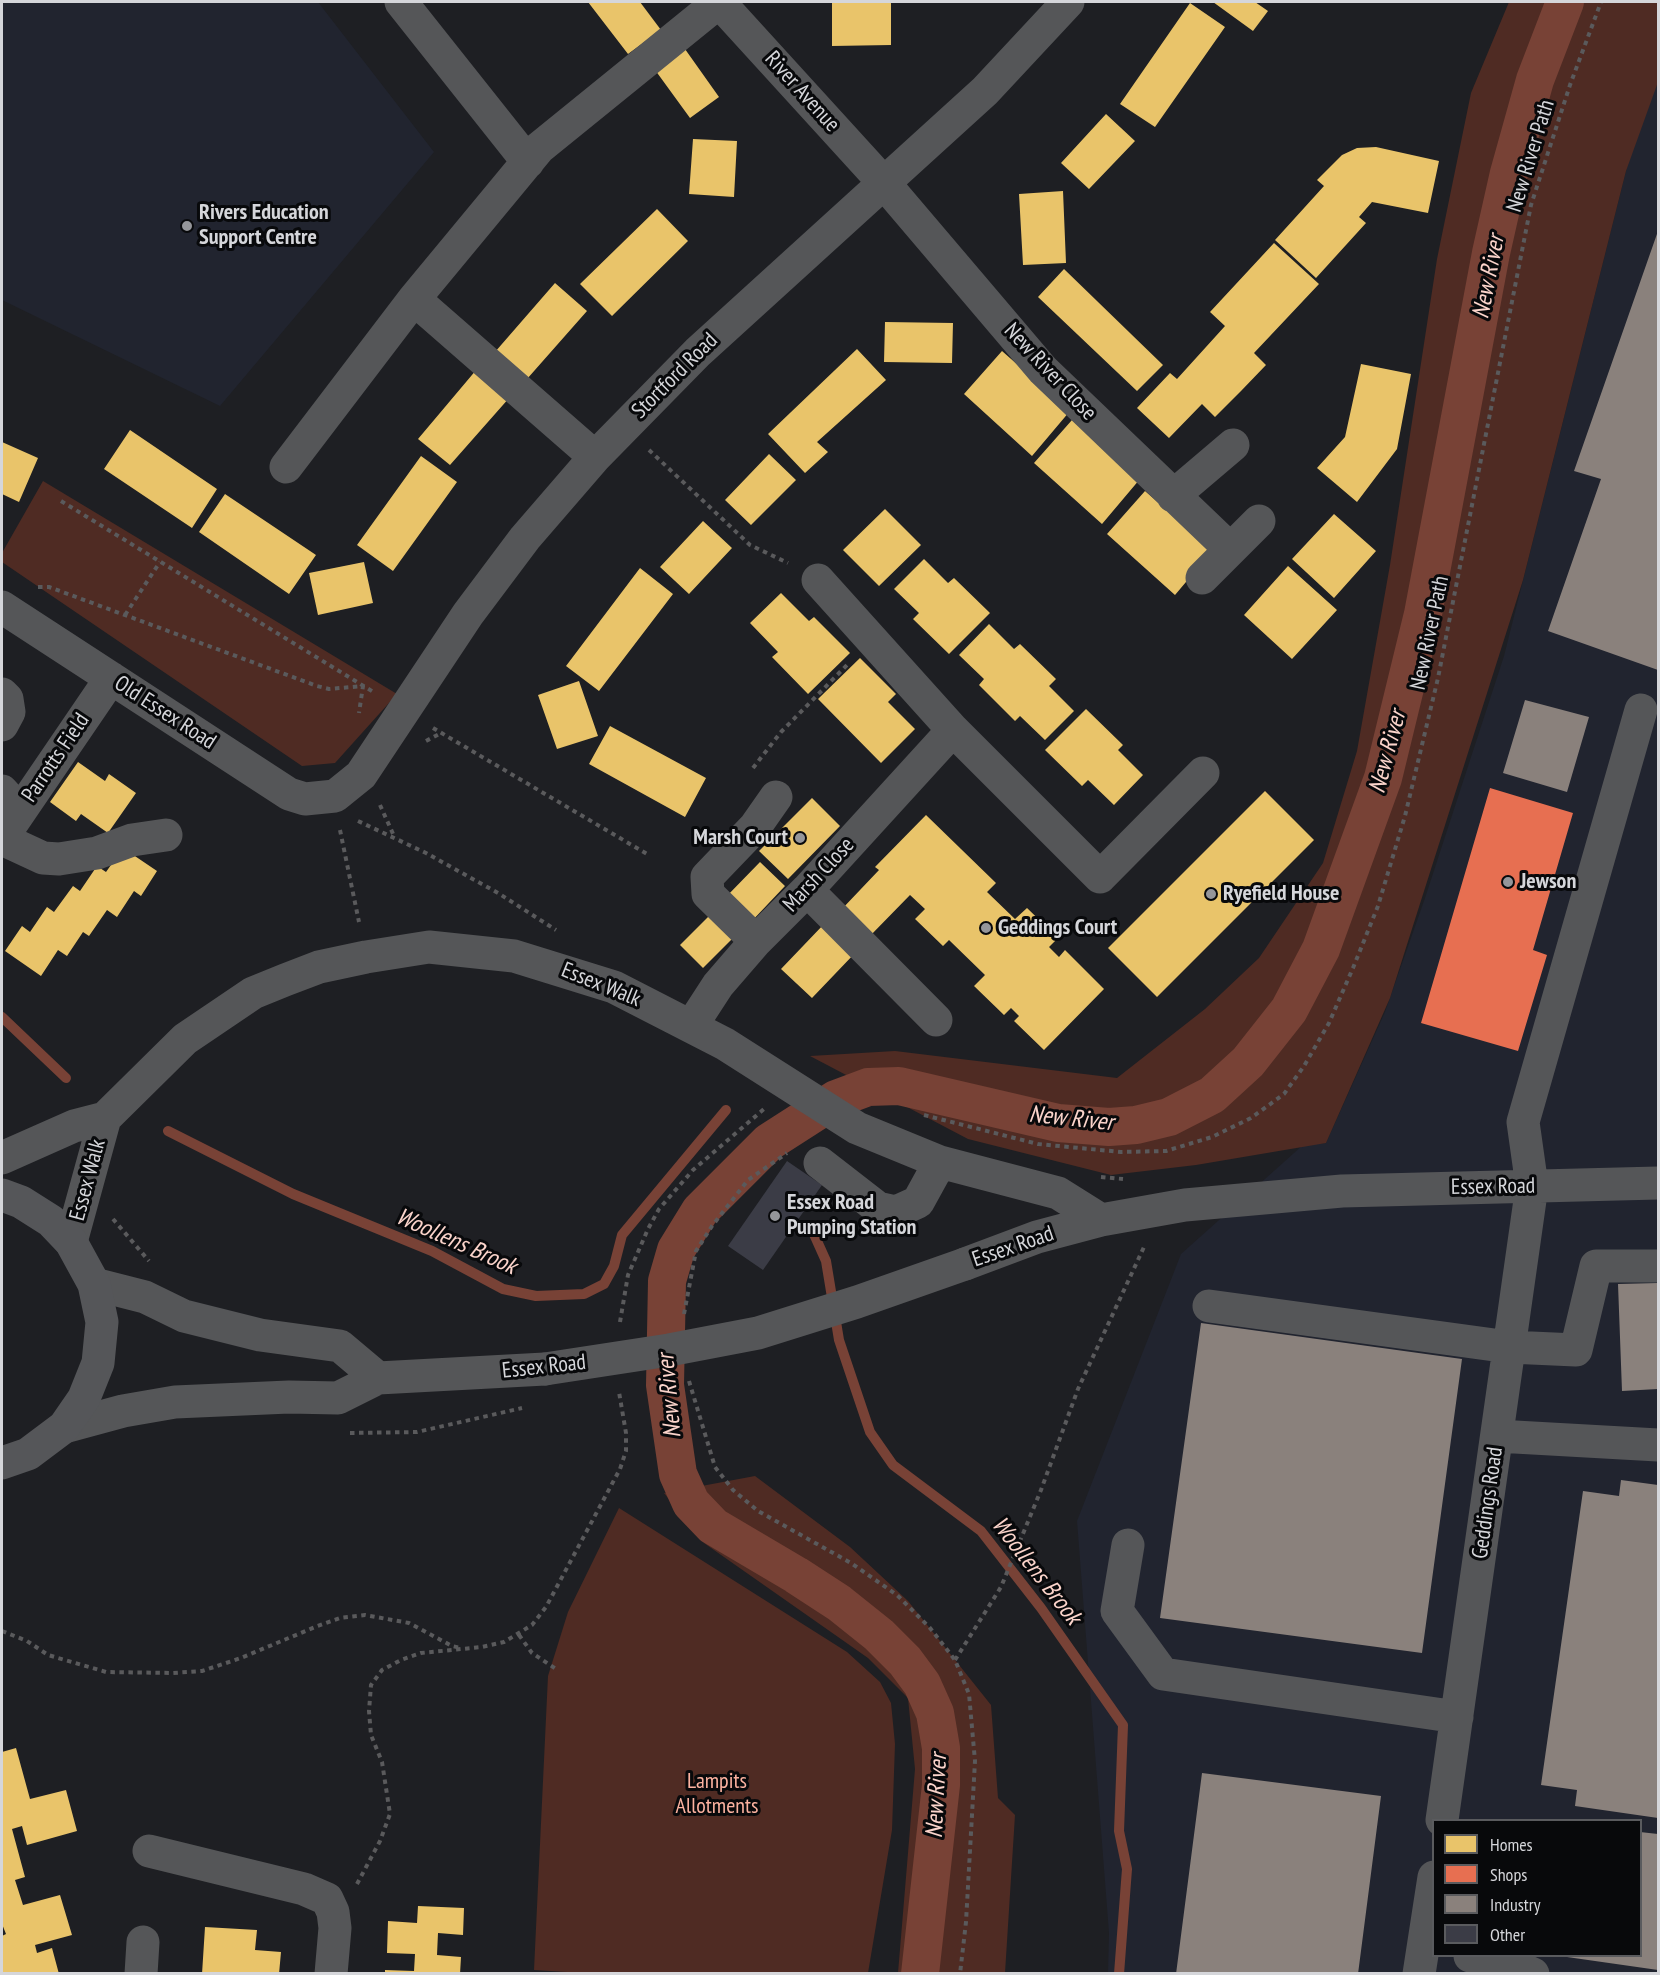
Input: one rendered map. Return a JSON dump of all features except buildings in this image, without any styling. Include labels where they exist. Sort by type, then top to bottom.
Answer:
[{"type":"main road","points":[[2,1196],[21,1202],[51,1221],[72,1242],[94,1284],[102,1322],[98,1363],[84,1398],[64,1427],[28,1454],[2,1463]]},
{"type":"street","points":[[401,2],[528,162]]},
{"type":"street","points":[[286,467],[414,299],[540,148],[719,2]]},
{"type":"street","name":"River Avenue","points":[[719,2],[884,183]]},
{"type":"street","name":"Stortford Road","points":[[336,805],[361,775],[402,710],[468,614],[525,538],[595,457],[698,352],[985,91],[1068,2]]},
{"type":"street","name":"New River Close","points":[[884,183],[1043,370],[1230,549]]},
{"type":"street","points":[[414,299],[595,457]]},
{"type":"street","points":[[1173,496],[1233,445]]},
{"type":"street","points":[[1202,578],[1259,521]]},
{"type":"street","points":[[818,580],[952,730],[1100,876],[1203,773]]},
{"type":"street","name":"Old Essex Road","points":[[8,612],[289,794],[336,805]]},
{"type":"street","name":"Parrotts Field","points":[[2,838],[11,801],[111,678]]},
{"type":"street","points":[[2,694],[7,699],[9,712],[2,725]]},
{"type":"street","name":"Geddings Road","points":[[1442,1819],[1532,1186],[1523,1122],[1641,710]]},
{"type":"street","name":"Marsh Close","points":[[692,1025],[718,985],[756,941],[807,890],[952,730]]},
{"type":"street","points":[[756,941],[708,894],[707,877],[755,827],[776,797]]},
{"type":"street","points":[[2,838],[43,858],[59,859],[97,853],[132,840],[166,835]]},
{"type":"street","points":[[807,890],[936,1020]]},
{"type":"street","name":"Essex Walk","points":[[72,1242],[105,1119],[185,1039],[254,993],[320,967],[429,947],[514,956],[614,987],[692,1025],[848,1123],[940,1162],[1058,1193],[1101,1220]]},
{"type":"street","name":"Essex Walk","points":[[2,1158],[74,1126],[105,1119]]},
{"type":"street","points":[[808,1155],[879,1208],[896,1212],[918,1202],[940,1162]]},
{"type":"street","name":"Essex Road","points":[[64,1427],[123,1411],[175,1402],[289,1397],[338,1398],[378,1378],[545,1369],[669,1350],[758,1333],[857,1302],[1037,1237],[1101,1220],[1185,1205],[1342,1191],[1659,1183]]},
{"type":"street","points":[[1209,1306],[1509,1347],[1576,1350],[1596,1266],[1659,1266]]},
{"type":"street","points":[[94,1284],[145,1297],[184,1316],[260,1335],[340,1346],[378,1378]]},
{"type":"street","points":[[1497,1436],[1659,1445]]},
{"type":"street","points":[[1128,1545],[1117,1611],[1163,1674],[1457,1717]]},
{"type":"street","points":[[149,1851],[304,1889],[327,1899],[334,1920],[331,1974]]},
{"type":"street","points":[[1425,1958],[1432,1895]]},
{"type":"street","points":[[1480,1957],[1500,1959],[1533,1974]]},
{"type":"path","name":"New River Path","points":[[901,1147],[924,1115],[1038,1144],[1121,1152],[1166,1151],[1212,1137],[1251,1118],[1284,1094],[1304,1066],[1329,1023],[1353,968],[1378,906],[1405,816],[1438,678],[1531,205],[1566,96],[1601,2]]},
{"type":"path","points":[[625,426],[750,545],[772,556]]},
{"type":"path","points":[[61,501],[402,710],[647,854]]},
{"type":"path","points":[[125,615],[160,562]]},
{"type":"path","points":[[8,612],[39,586],[49,587],[317,686],[329,689],[363,686]]},
{"type":"path","points":[[749,774],[781,732],[873,639]]},
{"type":"path","points":[[336,805],[361,930]]},
{"type":"path","points":[[336,805],[498,893],[566,937]]},
{"type":"path","points":[[619,1332],[628,1275],[659,1209],[693,1170],[793,1089]]},
{"type":"path","points":[[683,1316],[696,1251],[712,1226],[748,1180],[808,1155]]},
{"type":"path","points":[[1096,1176],[1131,1179]]},
{"type":"path","points":[[111,1214],[114,1221],[141,1253],[158,1267]]},
{"type":"path","points":[[955,1660],[1001,1587],[1021,1541],[1078,1389],[1148,1239]]},
{"type":"path","points":[[688,1377],[715,1467],[733,1490],[758,1511],[851,1563],[897,1595],[930,1628],[955,1660],[969,1694],[975,1761],[968,1899],[960,1974]]},
{"type":"path","points":[[334,1920],[364,1873],[390,1814],[382,1762],[371,1735],[369,1711],[371,1686],[382,1670],[401,1659],[421,1653],[468,1649],[504,1642],[519,1635],[532,1625],[546,1607],[620,1468],[626,1451],[626,1433],[618,1383]]},
{"type":"path","points":[[339,1433],[417,1432],[529,1406]]},
{"type":"path","points":[[2,1630],[27,1641],[48,1655],[106,1672],[202,1671],[241,1658],[340,1618],[364,1616],[409,1623],[452,1646],[468,1649]]},
{"type":"path","points":[[519,1635],[532,1653],[556,1669]]},
{"type":"shaded area","name":"Rivers Education Support Centre","points":[[2,2],[318,2],[434,152],[220,406],[2,300]]},
{"type":"shaded area","points":[[1658,80],[1658,1973],[1108,1973],[1109,1933],[1077,1521],[1181,1254],[1303,1145],[1326,1143],[1385,1012],[1504,656],[1628,163]]},
{"type":"green space","points":[[1509,2],[1658,2],[1658,82],[1626,171],[1523,580],[1390,998],[1326,1143],[1196,1165],[1111,1175],[968,1139],[810,1056],[895,1051],[1117,1078],[1205,1009],[1259,958],[1323,863],[1357,751],[1390,565],[1437,259],[1471,93]]},
{"type":"green space","points":[[43,481],[397,694],[335,763],[302,766],[2,562],[2,553]]},
{"type":"green space","points":[[755,1476],[850,1547],[908,1601],[991,1705],[998,1798],[1015,1815],[1005,1973],[898,1973],[915,1769],[908,1698],[868,1658],[704,1543],[664,1493]]},
{"type":"green space","name":"Lampits Allotments","points":[[619,1508],[847,1652],[880,1682],[891,1703],[895,1744],[892,1830],[868,1973],[600,1974],[534,1970],[548,1676],[568,1612]]},
{"type":"waterway","name":"New River","points":[[920,1974],[941,1785],[941,1748],[935,1713],[922,1684],[905,1661],[879,1635],[839,1603],[713,1526],[691,1503],[678,1474],[665,1385],[667,1281],[676,1250],[700,1211],[769,1142],[836,1099],[868,1087],[899,1086],[1058,1123],[1109,1127],[1136,1125],[1169,1117],[1212,1095],[1248,1062],[1289,1010],[1321,949],[1383,778],[1423,614],[1491,253],[1509,173],[1535,80],[1565,2]]},
{"type":"waterway","name":"Woollens Brook","points":[[2,1017],[66,1078]]},
{"type":"waterway","name":"Woollens Brook","points":[[168,1131],[293,1194],[432,1251],[503,1289],[536,1296],[584,1294],[604,1284],[614,1266],[622,1235],[726,1110]]},
{"type":"waterway","name":"Woollens Brook","points":[[813,1232],[826,1261],[839,1340],[870,1432],[893,1465],[981,1531],[1041,1608],[1123,1725],[1119,1831],[1127,1869],[1119,1974]]},
{"type":"place","name":"Rivers Education Support Centre","points":[[187,226]]},
{"type":"place","name":"Marsh Court","points":[[800,838]]},
{"type":"place","name":"Jewson","points":[[1508,882]]},
{"type":"place","name":"Ryefield House","points":[[1211,894]]},
{"type":"place","name":"Geddings Court","points":[[986,928]]},
{"type":"place","name":"Essex Road Pumping Station","points":[[775,1216]]}]
